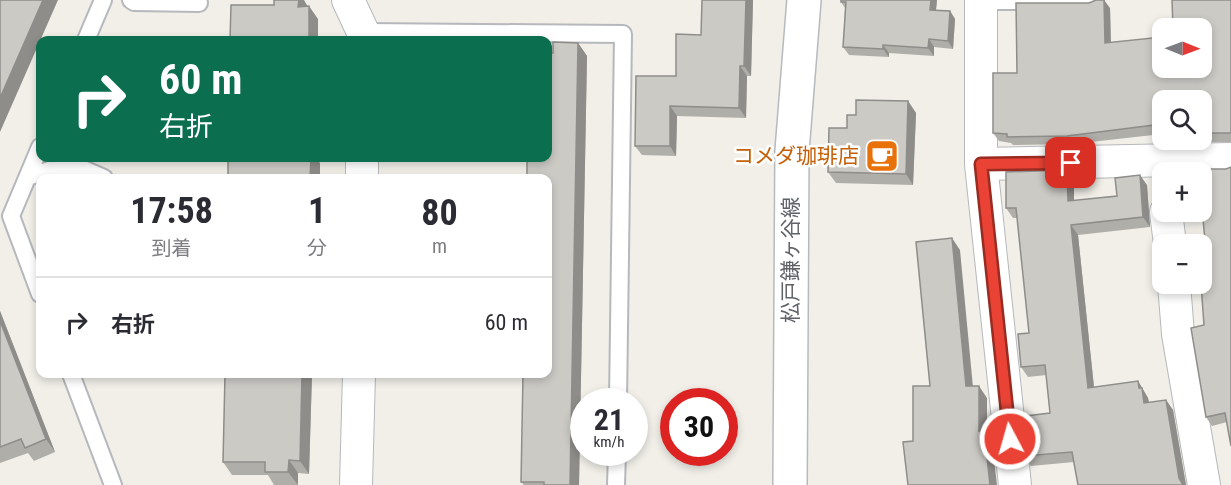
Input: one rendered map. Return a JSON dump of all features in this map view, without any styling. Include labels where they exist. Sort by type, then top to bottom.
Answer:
[{"type":"main road","name":"松戸鎌ヶ谷線","points":[[790,485],[792,151],[804,0]]},
{"type":"street","points":[[348,0],[363,36]]},
{"type":"street","points":[[981,1],[981,164],[1015,485]]},
{"type":"street","points":[[1205,162],[1231,159]]},
{"type":"street","points":[[981,164],[1152,167]]},
{"type":"street","points":[[1175,294],[1179,334],[1204,485]]},
{"type":"street","points":[[356,485],[359,378]]},
{"type":"lane","points":[[88,36],[103,0]]},
{"type":"lane","points":[[131,0],[134,2],[199,3]]},
{"type":"lane","points":[[981,1],[1095,1]]},
{"type":"lane","points":[[363,36],[623,33],[618,388]]},
{"type":"lane","points":[[35,266],[11,216],[36,157]]},
{"type":"lane","points":[[37,174],[52,169],[81,168],[95,174]]},
{"type":"lane","points":[[28,177],[36,174]]},
{"type":"lane","points":[[73,378],[113,485]]},
{"type":"lane","points":[[616,485],[617,466]]},
{"type":"building","points":[[0,0],[43,0],[0,98]]},
{"type":"building","points":[[274,0],[299,0],[298,7],[309,6],[309,36],[230,36],[231,5],[274,5]]},
{"type":"building","points":[[702,0],[746,0],[744,66],[740,66],[739,108],[670,106],[670,146],[635,146],[636,76],[676,76],[676,34],[701,35]]},
{"type":"building","points":[[841,0],[931,0],[930,10],[950,11],[948,41],[929,39],[928,48],[883,45],[883,49],[843,47],[846,2],[841,2]]},
{"type":"building","points":[[1104,0],[1105,43],[1152,38],[1152,78],[1212,78],[1212,18],[1173,18],[1172,0],[1231,0],[1231,133],[1212,133],[1212,90],[1152,90],[1152,125],[1067,136],[1007,137],[1007,134],[993,133],[993,73],[1017,73],[1016,3],[1089,3]]},
{"type":"building","points":[[553,42],[578,43],[570,485],[521,482],[523,378],[552,378],[552,174],[527,174],[527,162],[552,162]]},
{"type":"building","points":[[856,100],[908,101],[906,174],[828,172],[829,128],[847,128],[847,115],[856,115]]},
{"type":"building","points":[[228,162],[311,162],[310,174],[228,174]]},
{"type":"building","points":[[1231,167],[1231,446],[1225,413],[1206,417],[1191,328],[1204,325],[1202,294],[1212,294],[1212,234],[1204,234],[1203,222],[1212,222],[1212,169]]},
{"type":"building","points":[[1067,170],[1068,201],[1117,196],[1115,178],[1140,175],[1143,217],[1071,225],[1088,388],[1138,381],[1139,388],[1142,388],[1144,403],[1166,400],[1179,478],[1183,485],[1078,485],[1072,452],[1024,456],[1021,429],[1028,428],[1026,416],[1050,413],[1045,365],[1021,367],[1018,334],[1029,333],[1016,208],[1006,208],[1006,172]]},
{"type":"building","points":[[952,238],[966,386],[979,386],[979,431],[984,430],[990,485],[908,485],[903,442],[913,441],[913,386],[930,386],[916,242]]},
{"type":"building","points":[[0,321],[46,439],[25,448],[21,439],[0,447]]},
{"type":"building","points":[[225,378],[302,378],[300,461],[289,460],[288,472],[265,472],[265,462],[223,462]]},
{"type":"place","name":"コメダ珈琲店","points":[[882,156]]},
{"type":"route","points":[[1010,439],[981,164],[1071,163]]}]
